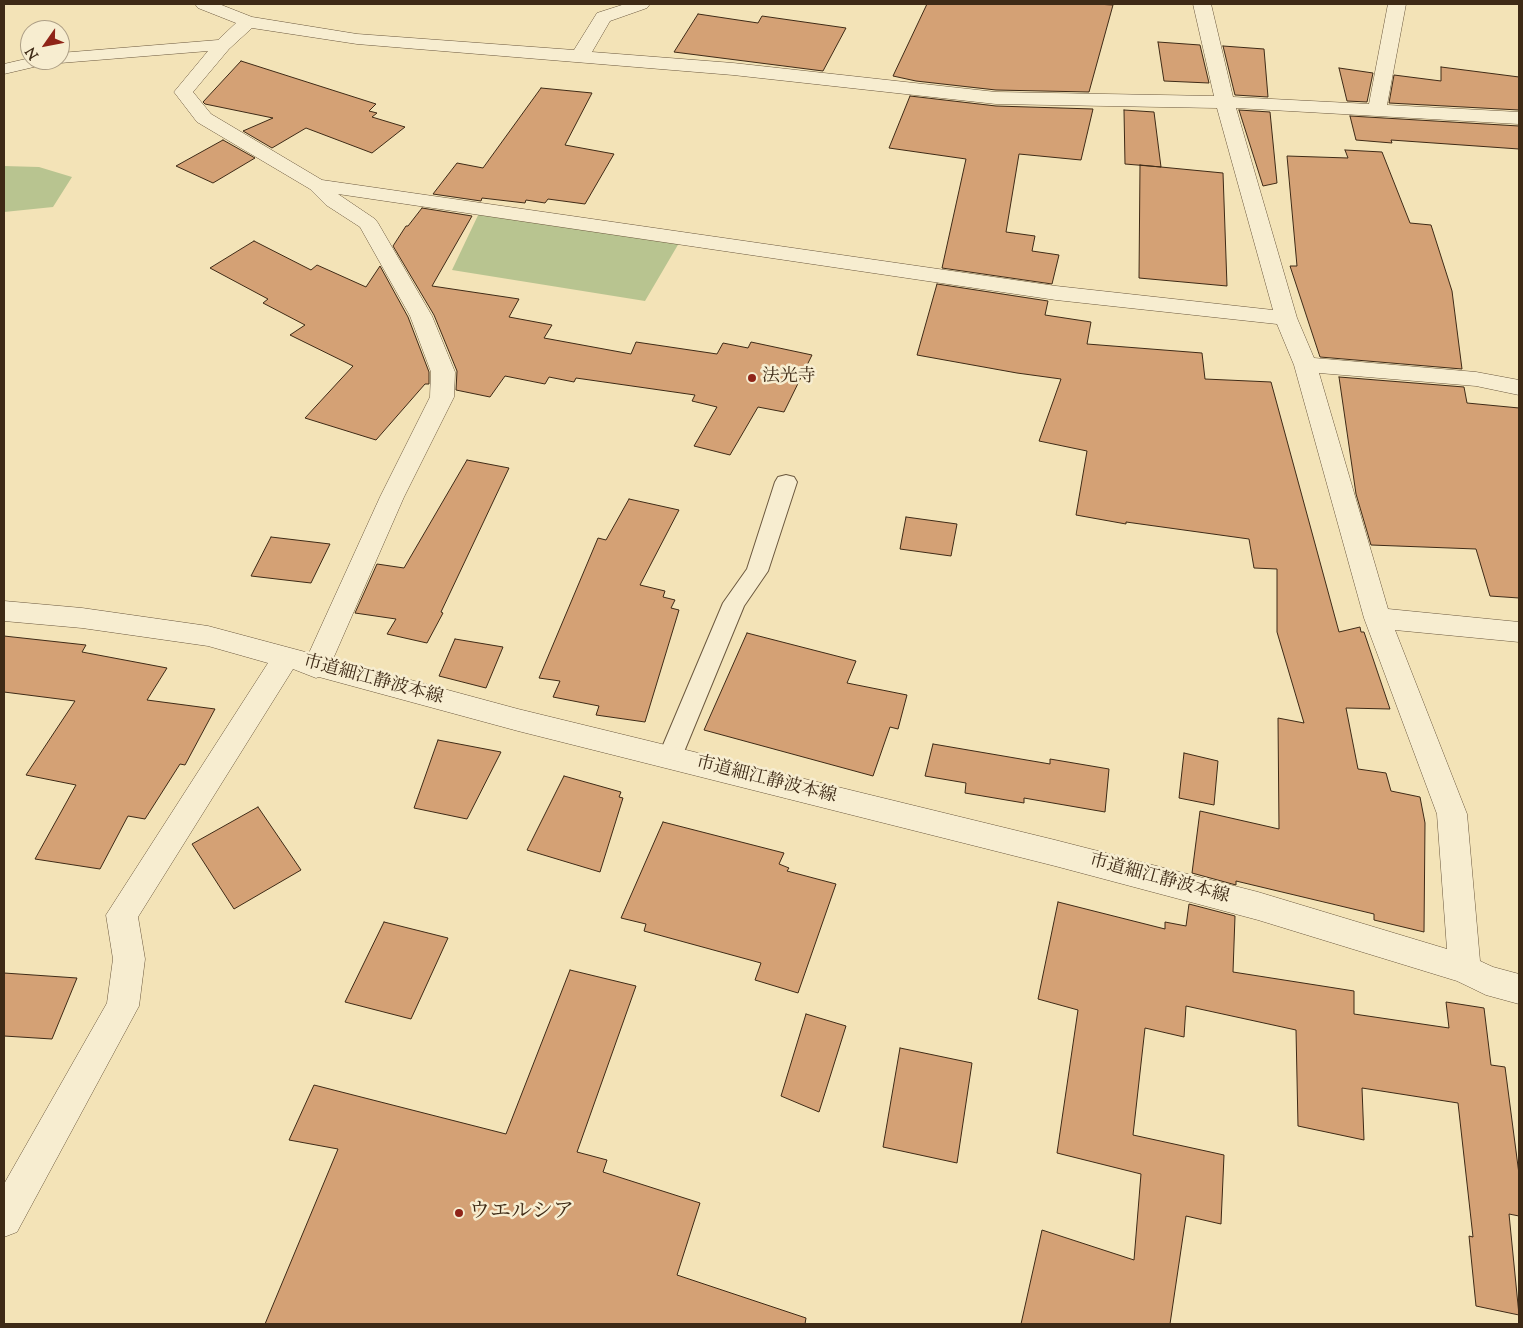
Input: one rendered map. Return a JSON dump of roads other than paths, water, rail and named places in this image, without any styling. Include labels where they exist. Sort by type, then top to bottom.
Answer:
[{"type":"street","points":[[204,4],[248,22],[357,39],[424,43],[732,70],[996,98],[1225,102],[1519,118]]},
{"type":"street","points":[[580,56],[603,17],[641,4]]},
{"type":"street","points":[[1202,4],[1225,102],[1286,318],[1304,365],[1377,618],[1452,814],[1466,969]]},
{"type":"street","points":[[1377,110],[1397,4]]},
{"type":"street","points":[[248,22],[223,45],[183,92],[204,118],[317,185],[333,201],[368,223],[421,316],[443,372],[442,397],[439,404],[392,497],[316,667]]},
{"type":"street","points":[[70,57],[223,45]]},
{"type":"street","points":[[4,68],[20,65]]},
{"type":"street","points":[[317,185],[1056,293],[1286,318]]},
{"type":"street","points":[[1304,365],[1476,379],[1519,387]]},
{"type":"street","name":"市道細江静波本線","points":[[4,611],[82,618],[208,636],[316,667],[518,720],[1054,853],[1258,906],[1466,969],[1486,980],[1519,990]]},
{"type":"street","points":[[1377,618],[1519,632]]},
{"type":"street","points":[[4,1219],[123,1006],[129,959],[122,915],[286,657]]},
{"type":"lane","points":[[670,757],[734,603],[757,571],[786,482]]},
{"type":"place","name":"法光寺","points":[[752,378]]},
{"type":"place","name":"ウエルシア","points":[[459,1213]]}]
